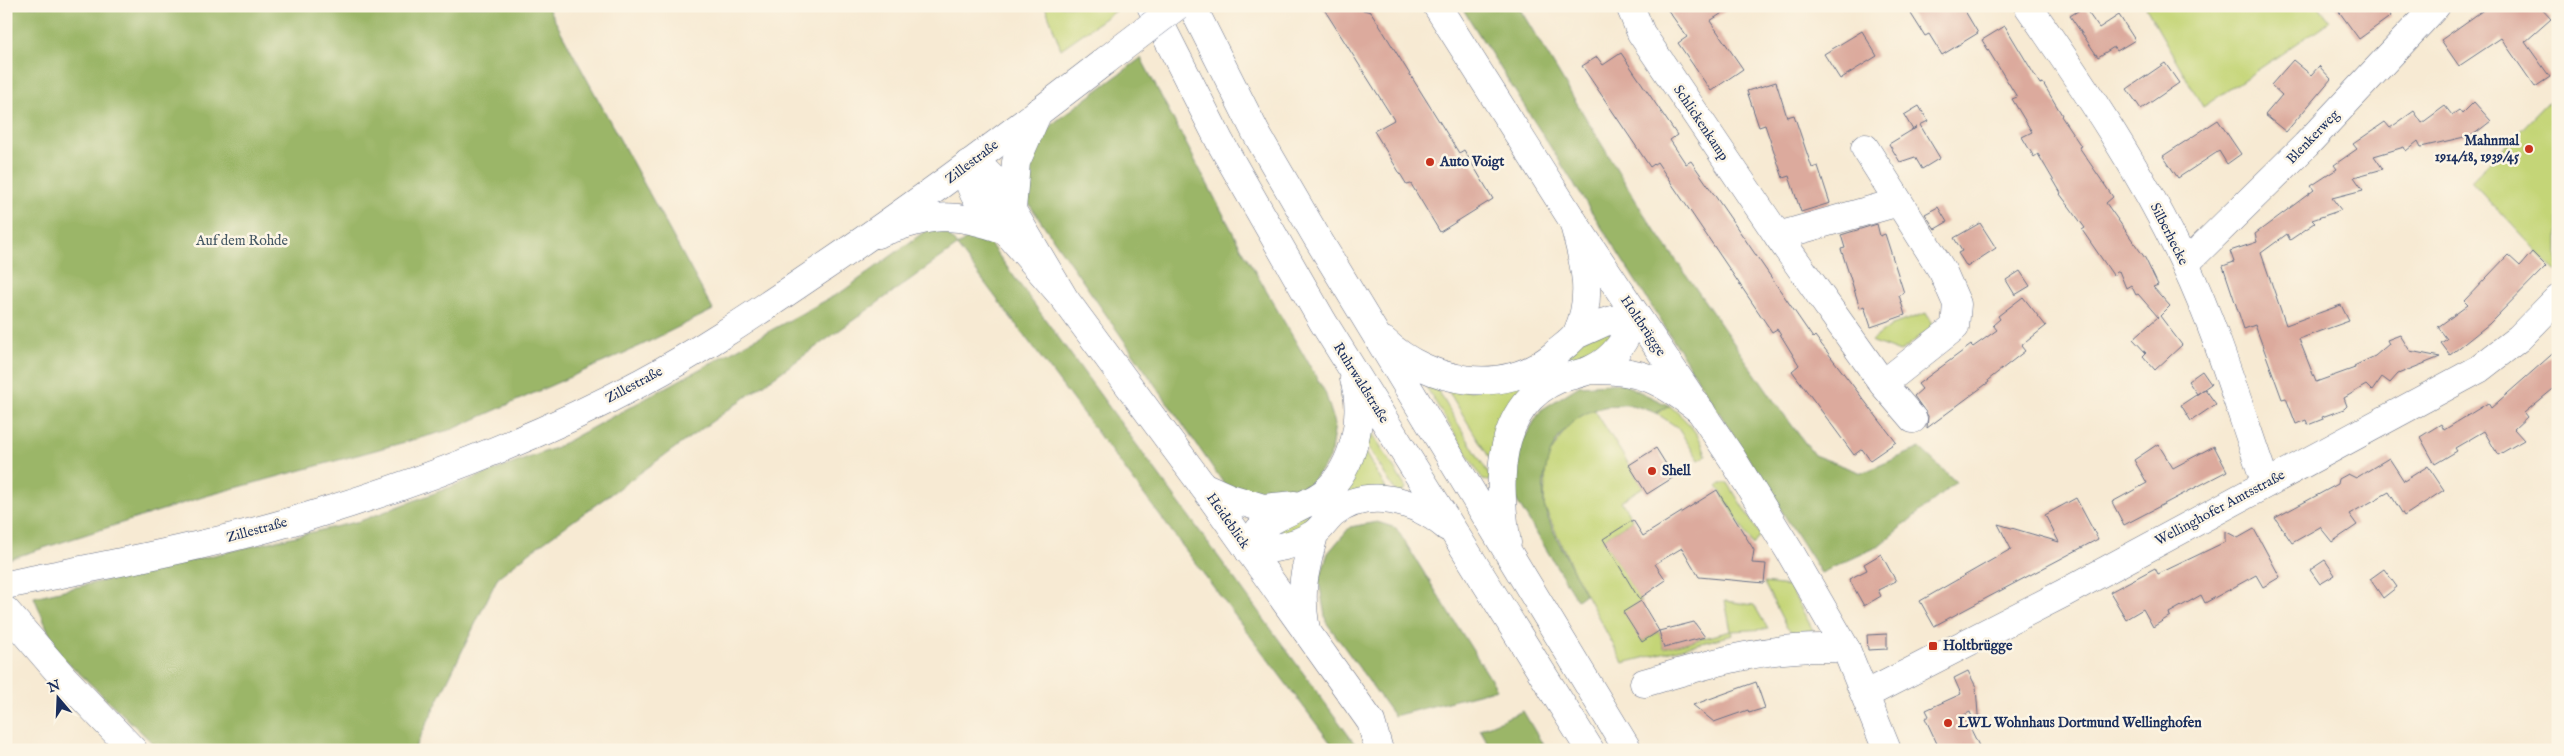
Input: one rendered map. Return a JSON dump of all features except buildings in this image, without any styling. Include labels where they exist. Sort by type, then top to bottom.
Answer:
[{"type":"main road","name":"Ruhrwaldstraße","points":[[1150,6],[1220,142],[1264,222],[1348,361],[1590,750]]},
{"type":"main road","name":"Zillestraße","points":[[6,585],[133,560],[302,518],[473,460],[551,427],[642,382],[729,331],[869,237],[1177,6]]},
{"type":"main road","points":[[1192,6],[1256,133],[1367,322],[1628,750]]},
{"type":"main road","name":"Holtbrügge","points":[[1437,6],[1573,221],[1701,411],[1785,544],[1846,648],[1888,750]]},
{"type":"main road","name":"Schlickenkamp","points":[[1630,6],[1640,33],[1778,236],[1883,384],[1913,419]]},
{"type":"main road","name":"Silberhecke","points":[[2028,6],[2108,126],[2150,196],[2185,264],[2201,300],[2266,484]]},
{"type":"main road","name":"Blenkerweg","points":[[2185,264],[2306,145],[2426,10]]},
{"type":"main road","points":[[869,237],[910,223],[955,216],[979,221],[1009,220],[1016,162],[1038,112]]},
{"type":"main road","points":[[1865,148],[1943,272],[1957,304],[1955,327],[1883,384]]},
{"type":"main road","name":"Heideblick","points":[[968,164],[969,182],[974,194],[1009,220],[1064,298],[1203,486],[1371,722],[1379,750]]},
{"type":"main road","points":[[1778,236],[1898,202]]},
{"type":"main road","points":[[1573,221],[1587,276],[1587,296],[1576,335]]},
{"type":"main road","name":"Wellinghofer Amtsstraße","points":[[1866,694],[2266,484],[2479,369],[2519,338],[2558,298]]},
{"type":"main road","points":[[1367,322],[1385,342],[1403,356],[1442,373],[1474,382],[1505,380],[1530,371],[1548,360],[1576,335],[1605,322],[1635,314]]},
{"type":"main road","points":[[1591,370],[1615,352],[1628,336],[1635,314]]},
{"type":"main road","points":[[1249,551],[1260,530],[1325,492],[1348,461],[1358,414],[1358,394],[1348,361]]},
{"type":"main road","points":[[1510,555],[1504,522],[1501,465],[1506,440],[1514,421],[1526,404],[1542,390],[1559,380],[1591,370],[1625,371],[1644,375],[1668,386],[1701,411]]},
{"type":"main road","points":[[1203,486],[1247,505],[1263,508],[1302,505]]},
{"type":"main road","points":[[1306,630],[1302,606],[1303,572],[1314,535],[1333,513],[1349,504],[1364,499],[1398,501],[1424,511],[1457,536]]},
{"type":"main road","points":[[1249,551],[1287,545],[1314,535]]},
{"type":"main road","points":[[6,612],[63,677],[133,750]]},
{"type":"main road","points":[[1644,683],[1736,656],[1764,651],[1825,647],[1846,648]]},
{"type":"green space","name":"Auf dem Rohde","points":[[6,6],[547,6],[713,310],[640,346],[453,429],[206,496],[6,560]]},
{"type":"green space","points":[[1045,6],[1122,6],[1061,49]]},
{"type":"green space","points":[[1461,6],[1518,6],[1644,214],[1774,401],[1814,455],[1862,473],[1920,448],[1956,482],[1877,547],[1821,573]]},
{"type":"green space","points":[[2148,6],[2319,6],[2330,21],[2203,107],[2146,8]]},
{"type":"green space","points":[[1141,58],[1239,244],[1325,392],[1335,424],[1330,458],[1310,484],[1280,494],[1229,491],[1022,194],[1026,156],[1055,122]]},
{"type":"green space","points":[[2558,92],[2558,271],[2556,272],[2471,181]]},
{"type":"green space","points":[[939,221],[957,246],[538,546],[498,577],[414,750],[160,750],[57,652],[34,597],[360,521],[555,448],[843,291]]},
{"type":"green space","points":[[972,234],[988,241],[1355,744],[1353,750],[1336,750],[957,246]]},
{"type":"green space","points":[[1926,313],[1933,326],[1900,352],[1871,341],[1892,325]]},
{"type":"green space","points":[[1617,327],[1611,345],[1560,369],[1492,462],[1444,384],[1471,391],[1579,340]]},
{"type":"green space","points":[[1431,379],[1491,478],[1487,481],[1483,480],[1425,385],[1425,380]]},
{"type":"green space","points":[[1621,383],[1670,406],[1656,413],[1630,405],[1609,406],[1591,411],[1575,420],[1563,432],[1553,447],[1547,464],[1544,504],[1555,535],[1585,594],[1577,600],[1515,498],[1515,454],[1541,410],[1579,386]]},
{"type":"green space","points":[[1670,406],[1697,434],[1706,456],[1699,460],[1677,427],[1656,413]]},
{"type":"green space","points":[[1594,409],[1643,487],[1621,501],[1633,520],[1603,539],[1641,601],[1642,642],[1659,631],[1664,648],[1731,631],[1725,601],[1754,605],[1768,629],[1732,631],[1733,635],[1623,663],[1575,574],[1544,506],[1546,461],[1570,422]]},
{"type":"green space","points":[[1367,429],[1371,431],[1406,488],[1404,491],[1397,494],[1360,434]]},
{"type":"green space","points":[[1360,444],[1388,492],[1317,518],[1278,541],[1272,531]]},
{"type":"green space","points":[[1721,483],[1728,483],[1760,535],[1753,545],[1717,486]]},
{"type":"green space","points":[[1377,522],[1396,528],[1497,689],[1394,716],[1326,622],[1319,581],[1328,553],[1350,527]]},
{"type":"green space","points":[[1764,583],[1789,586],[1813,630],[1793,633],[1787,628]]},
{"type":"green space","points":[[1523,711],[1546,750],[1492,750],[1480,729]]},
{"type":"place","name":"Mahnmal 1914/18, 1939/45","points":[[2529,149]]},
{"type":"place","name":"Auto Voigt","points":[[1430,162]]},
{"type":"place","name":"Shell","points":[[1652,471]]},
{"type":"place","name":"Holtbrügge","points":[[1933,646]]},
{"type":"place","name":"LWL Wohnhaus Dortmund Wellinghofen","points":[[1948,723]]}]
